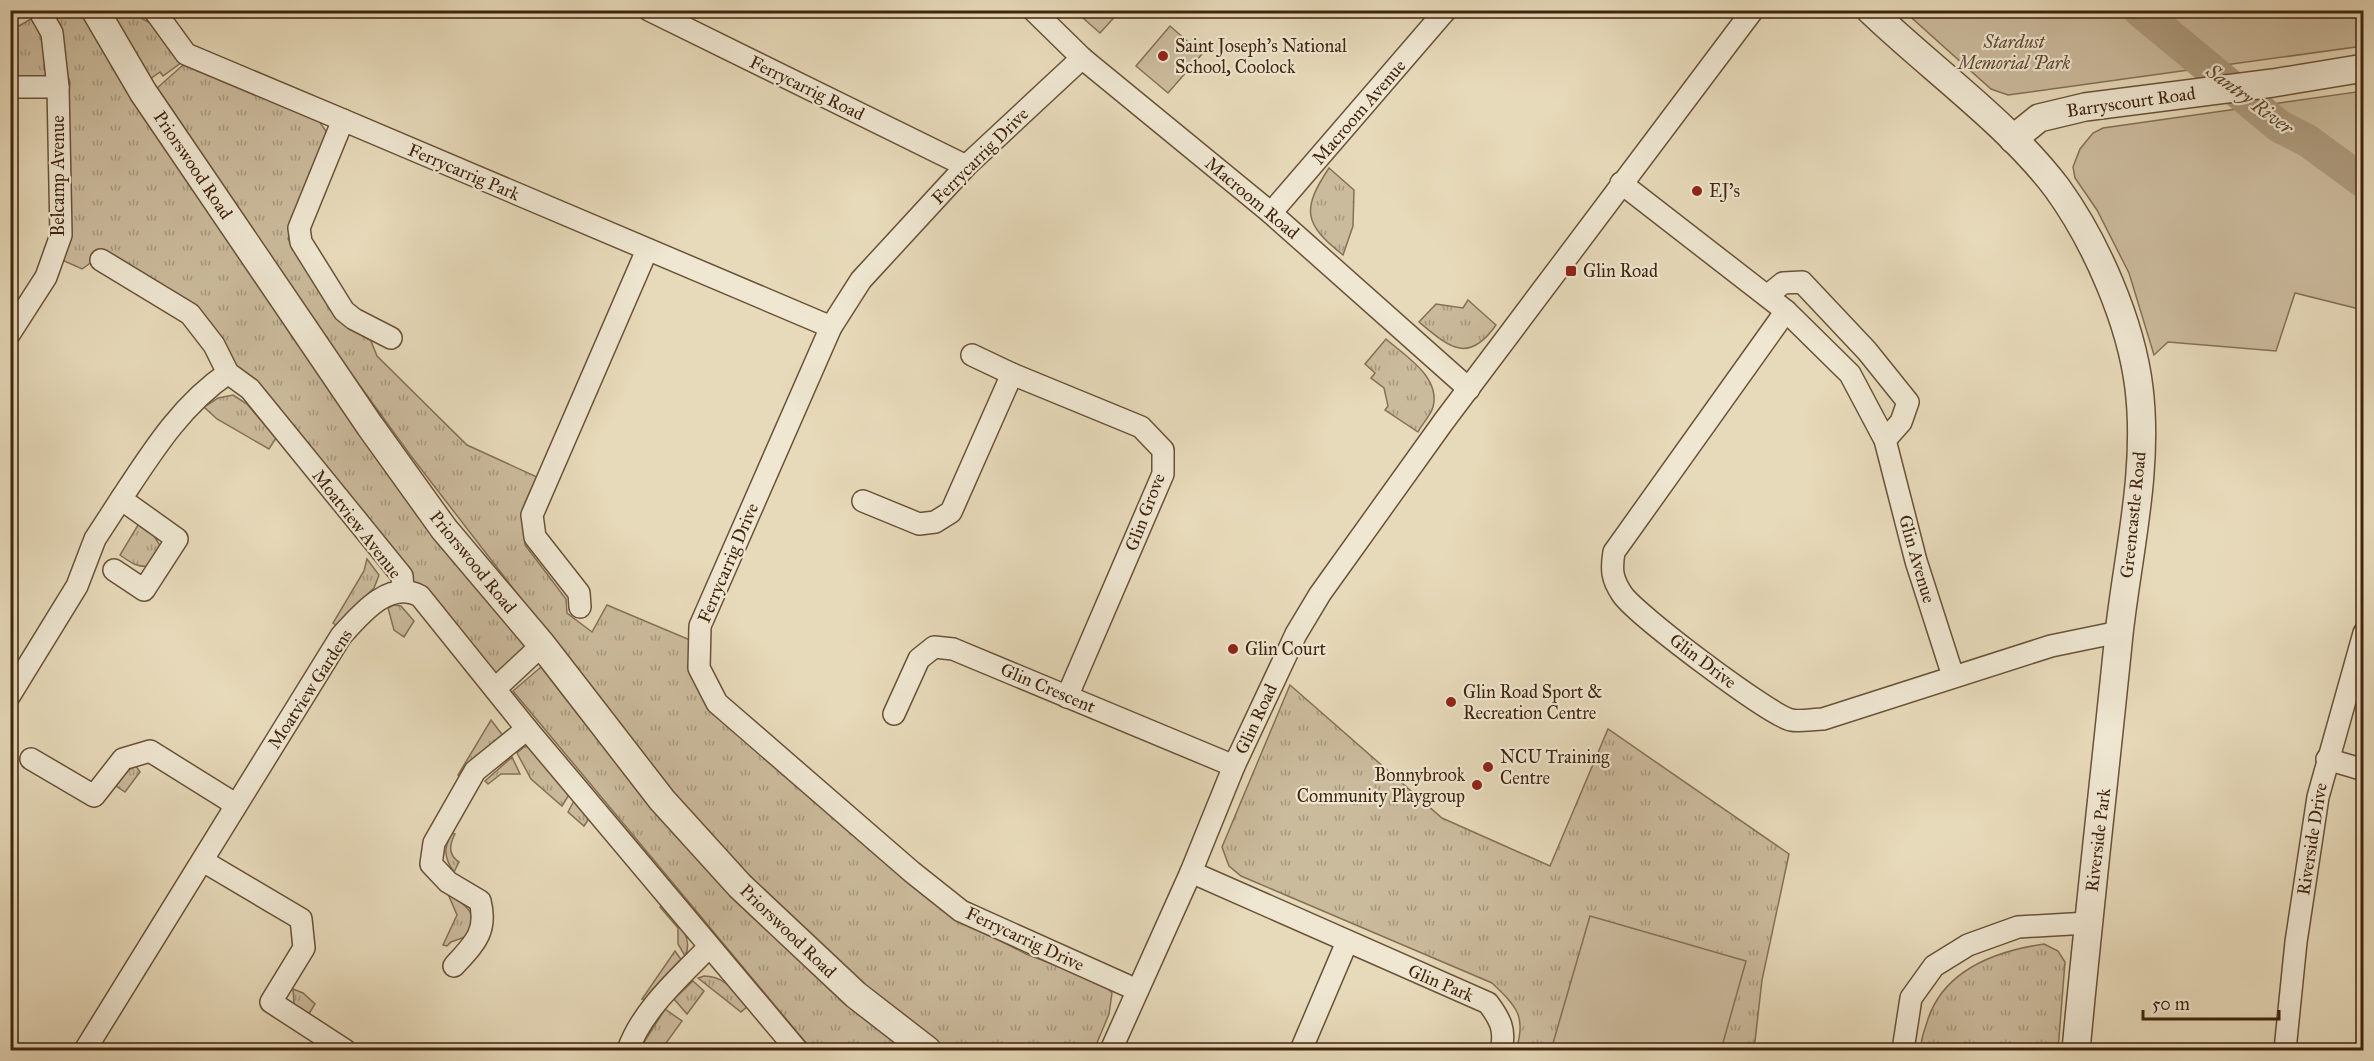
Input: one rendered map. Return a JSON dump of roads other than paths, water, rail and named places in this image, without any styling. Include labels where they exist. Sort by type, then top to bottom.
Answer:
[{"type":"street","name":"Belcamp Avenue","points":[[10,333],[46,277],[61,235],[58,87],[52,33],[39,10]]},
{"type":"street","name":"Priorswood Road","points":[[95,10],[143,92],[370,426],[444,530],[542,645],[662,800],[740,886],[856,995],[927,1050]]},
{"type":"street","name":"Ferrycarrig Park","points":[[154,10],[186,54],[831,327]]},
{"type":"street","name":"Ferrycarrig Road","points":[[649,10],[966,166]]},
{"type":"street","name":"Macroom Road","points":[[1033,10],[1082,58],[1271,213],[1469,389]]},
{"type":"street","name":"Macroom Avenue","points":[[1271,213],[1446,10]]},
{"type":"street","name":"Glin Road","points":[[1111,1050],[1191,872],[1234,766],[1296,634],[1320,594],[1469,389],[1753,10]]},
{"type":"street","name":"Greencastle Road","points":[[1870,10],[2013,139],[2056,188],[2091,246],[2111,287],[2139,388],[2141,465],[2120,632],[2109,756]]},
{"type":"street","name":"Ferrycarrig Drive","points":[[1082,58],[966,166],[861,280],[831,327],[700,626],[699,668],[717,703],[912,872],[961,911],[1137,990]]},
{"type":"street","name":"Barryscourt Road","points":[[2013,139],[2040,118],[2085,107],[2364,68]]},
{"type":"street","points":[[10,87],[58,87]]},
{"type":"street","points":[[343,120],[299,228],[302,242],[344,311],[391,338]]},
{"type":"street","name":"Glin Avenue","points":[[1622,183],[1786,311],[1851,374],[1885,440],[1916,561],[1953,676]]},
{"type":"street","points":[[580,608],[579,593],[535,537],[532,515],[647,250]]},
{"type":"street","name":"Moatview Avenue","points":[[101,260],[190,314],[214,345],[228,373],[250,389],[402,576],[403,590],[420,596],[527,729],[797,1050]]},
{"type":"street","points":[[1767,296],[1783,283],[1802,282],[1867,351],[1908,402],[1901,422],[1885,440]]},
{"type":"street","name":"Glin Drive","points":[[1786,311],[1624,534],[1614,552],[1611,573],[1623,596],[1650,621],[1760,703],[1791,720],[1823,719],[2051,646],[2120,632]]},
{"type":"street","name":"Glin Grove","points":[[972,356],[1141,427],[1163,450],[1163,474],[1067,696]]},
{"type":"street","points":[[10,695],[77,586],[95,538],[121,499],[177,419],[210,386],[228,373]]},
{"type":"street","points":[[863,501],[919,524],[935,522],[951,512],[1012,374]]},
{"type":"street","points":[[114,570],[144,590],[177,539],[121,499]]},
{"type":"street","name":"Moatview Gardens","points":[[85,1050],[341,636],[363,611],[395,591],[403,590]]},
{"type":"street","name":"Riverside Drive","points":[[2285,1050],[2296,942],[2318,796],[2364,633]]},
{"type":"street","points":[[495,689],[542,645]]},
{"type":"street","name":"Glin Crescent","points":[[894,714],[919,659],[934,647],[952,648],[1234,766]]},
{"type":"street","points":[[454,966],[474,945],[485,920],[480,901],[448,882],[431,864],[434,843],[475,771],[527,729]]},
{"type":"street","points":[[31,759],[94,796],[123,759],[150,751],[227,799],[235,807]]},
{"type":"street","name":"Riverside Park","points":[[2076,1050],[2088,923],[2109,756]]},
{"type":"street","points":[[2327,759],[2364,770]]},
{"type":"street","points":[[203,861],[301,919],[304,948],[271,1002],[345,1050]]},
{"type":"street","name":"Glin Park","points":[[1191,872],[1488,1003],[1501,1021],[1504,1039],[1501,1050]]},
{"type":"street","points":[[1903,1050],[1911,998],[1935,966],[1968,945],[2018,927],[2088,923]]},
{"type":"street","points":[[1301,1050],[1347,942]]},
{"type":"street","points":[[628,1050],[634,1035],[660,1000],[709,947]]},
{"type":"waterway","name":"Santry River","points":[[2139,10],[2279,126],[2308,141],[2364,182]]},
{"type":"place","name":"Saint Joseph's National School, Coolock","points":[[1163,56]]},
{"type":"place","name":"EJ's","points":[[1697,191]]},
{"type":"place","name":"Glin Road","points":[[1571,271]]},
{"type":"place","name":"Glin Court","points":[[1233,649]]},
{"type":"place","name":"Glin Road Sport & Recreation Centre","points":[[1451,702]]},
{"type":"place","name":"NCU Training Centre","points":[[1488,767]]},
{"type":"place","name":"Bonnybrook Community Playgroup","points":[[1477,785]]},
{"type":"park label","name":"Stardust Memorial Park","points":[[2014,52]]}]
